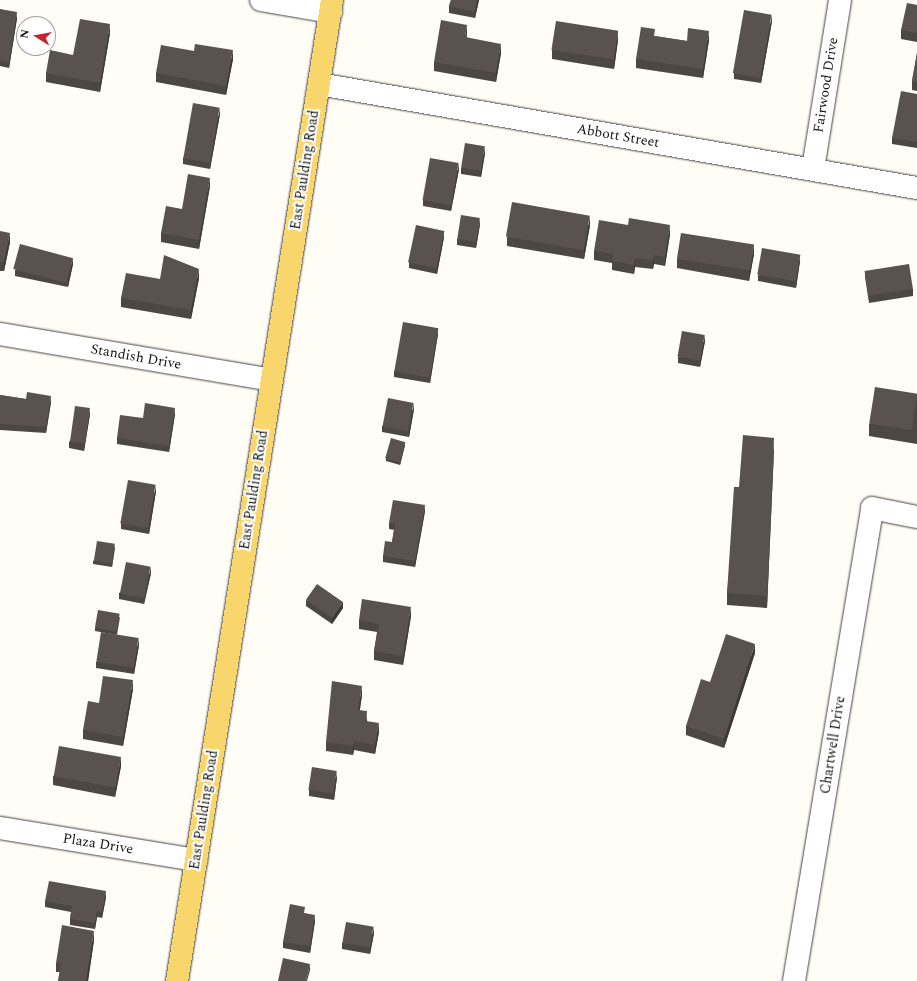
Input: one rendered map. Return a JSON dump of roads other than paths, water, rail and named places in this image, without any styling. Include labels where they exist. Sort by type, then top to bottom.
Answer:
[{"type":"main road","name":"East Paulding Road","points":[[177,981],[271,380],[332,6]]},
{"type":"street","points":[[261,0],[332,6]]},
{"type":"street","name":"Fairwood Drive","points":[[813,170],[840,0]]},
{"type":"street","name":"Abbott Street","points":[[319,84],[917,188]]},
{"type":"street","name":"Standish Drive","points":[[0,334],[271,380]]},
{"type":"street","name":"Chartwell Drive","points":[[794,981],[872,508],[917,517]]},
{"type":"street","name":"Plaza Drive","points":[[0,828],[196,860]]}]
